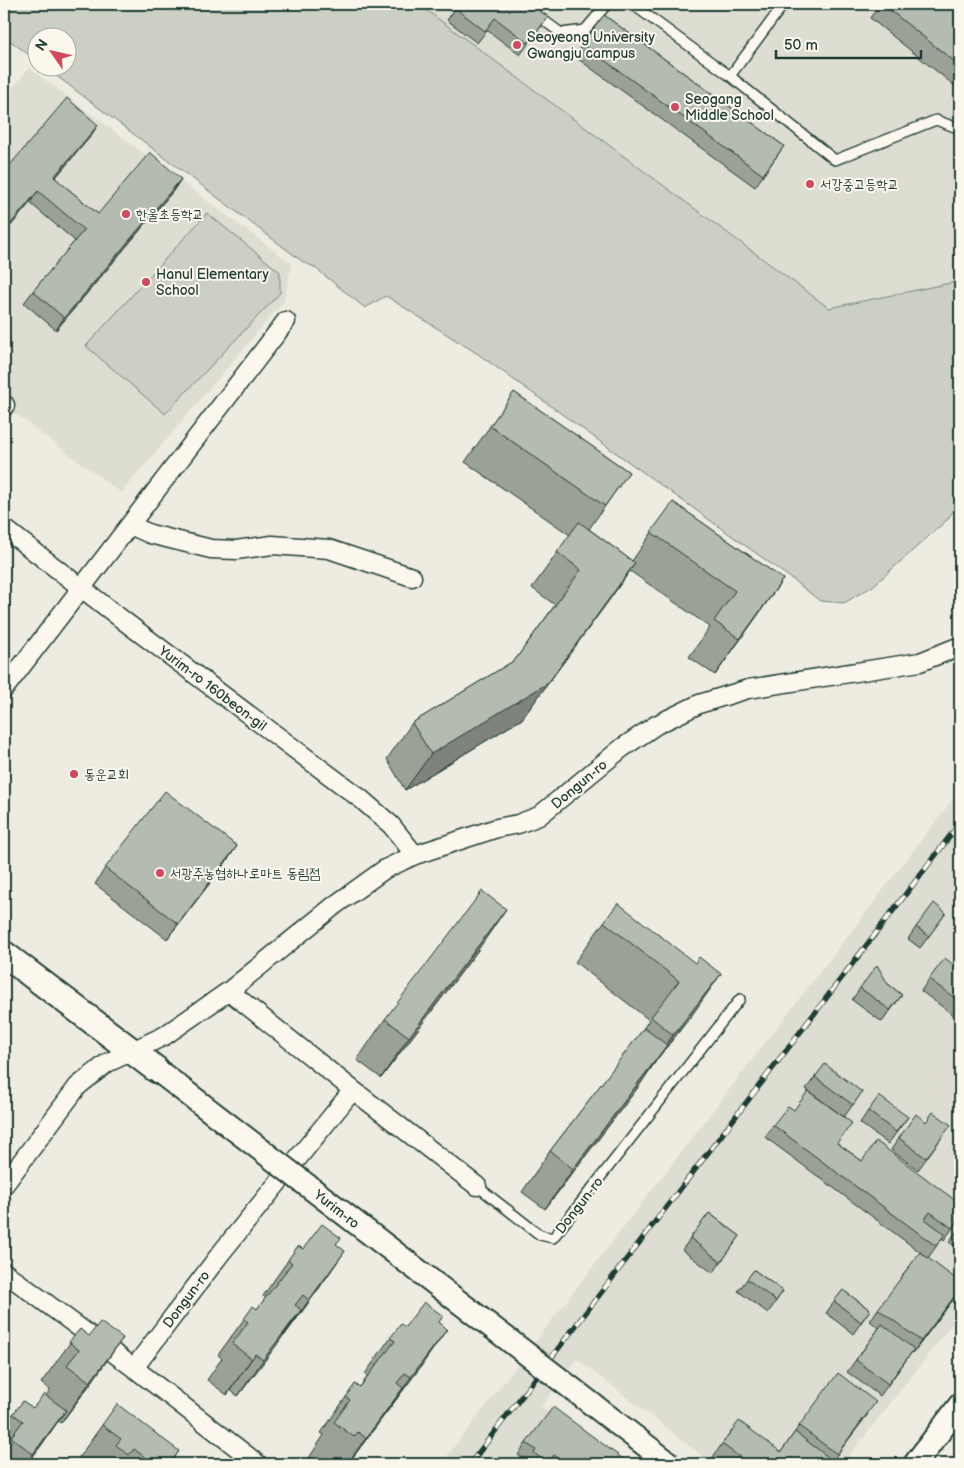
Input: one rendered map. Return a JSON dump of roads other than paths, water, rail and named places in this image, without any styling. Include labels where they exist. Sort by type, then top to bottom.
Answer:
[{"type":"main road","name":"Yurim-ro","points":[[4,954],[157,1070]]},
{"type":"street","points":[[4,689],[286,321]]},
{"type":"street","points":[[130,525],[150,534],[211,549],[236,550],[272,545],[329,549],[412,577]]},
{"type":"street","name":"Yurim-ro 160beon-gil","points":[[4,528],[361,799],[390,825],[415,855]]},
{"type":"street","name":"Dongun-ro","points":[[4,1185],[78,1086],[107,1063],[164,1036],[229,991],[335,905],[386,869],[415,855],[539,816],[622,748],[656,725],[699,704],[748,689],[920,662],[960,646]]},
{"type":"street","name":"Dongun-ro","points":[[229,991],[477,1186]]},
{"type":"street","name":"Yurim-ro","points":[[157,1070],[670,1464]]},
{"type":"street","name":"Dongun-ro","points":[[134,1368],[221,1253],[353,1090]]},
{"type":"street","points":[[4,1272],[134,1368],[258,1464]]},
{"type":"street","points":[[915,1464],[960,1405]]},
{"type":"lane","points":[[521,4],[561,33],[584,30],[607,4]]},
{"type":"lane","points":[[632,4],[730,76],[835,160],[936,120],[960,129]]},
{"type":"lane","points":[[730,76],[784,4]]},
{"type":"lane","name":"Dongun-ro","points":[[477,1186],[540,1235],[553,1238],[740,999]]},
{"type":"railway","points":[[470,1464],[960,823]]},
{"type":"place","name":"Seoyeong University Gwangju campus","points":[[517,45]]},
{"type":"place","name":"Seogang Middle School","points":[[675,107]]},
{"type":"place","name":"서강중고등학교","points":[[810,184]]},
{"type":"place","name":"한울초등학교","points":[[126,214]]},
{"type":"place","name":"Hanul Elementary School","points":[[146,282]]},
{"type":"place","name":"동운교회","points":[[74,774]]},
{"type":"place","name":"서광주농협하나로마트 동림점","points":[[160,873]]}]
